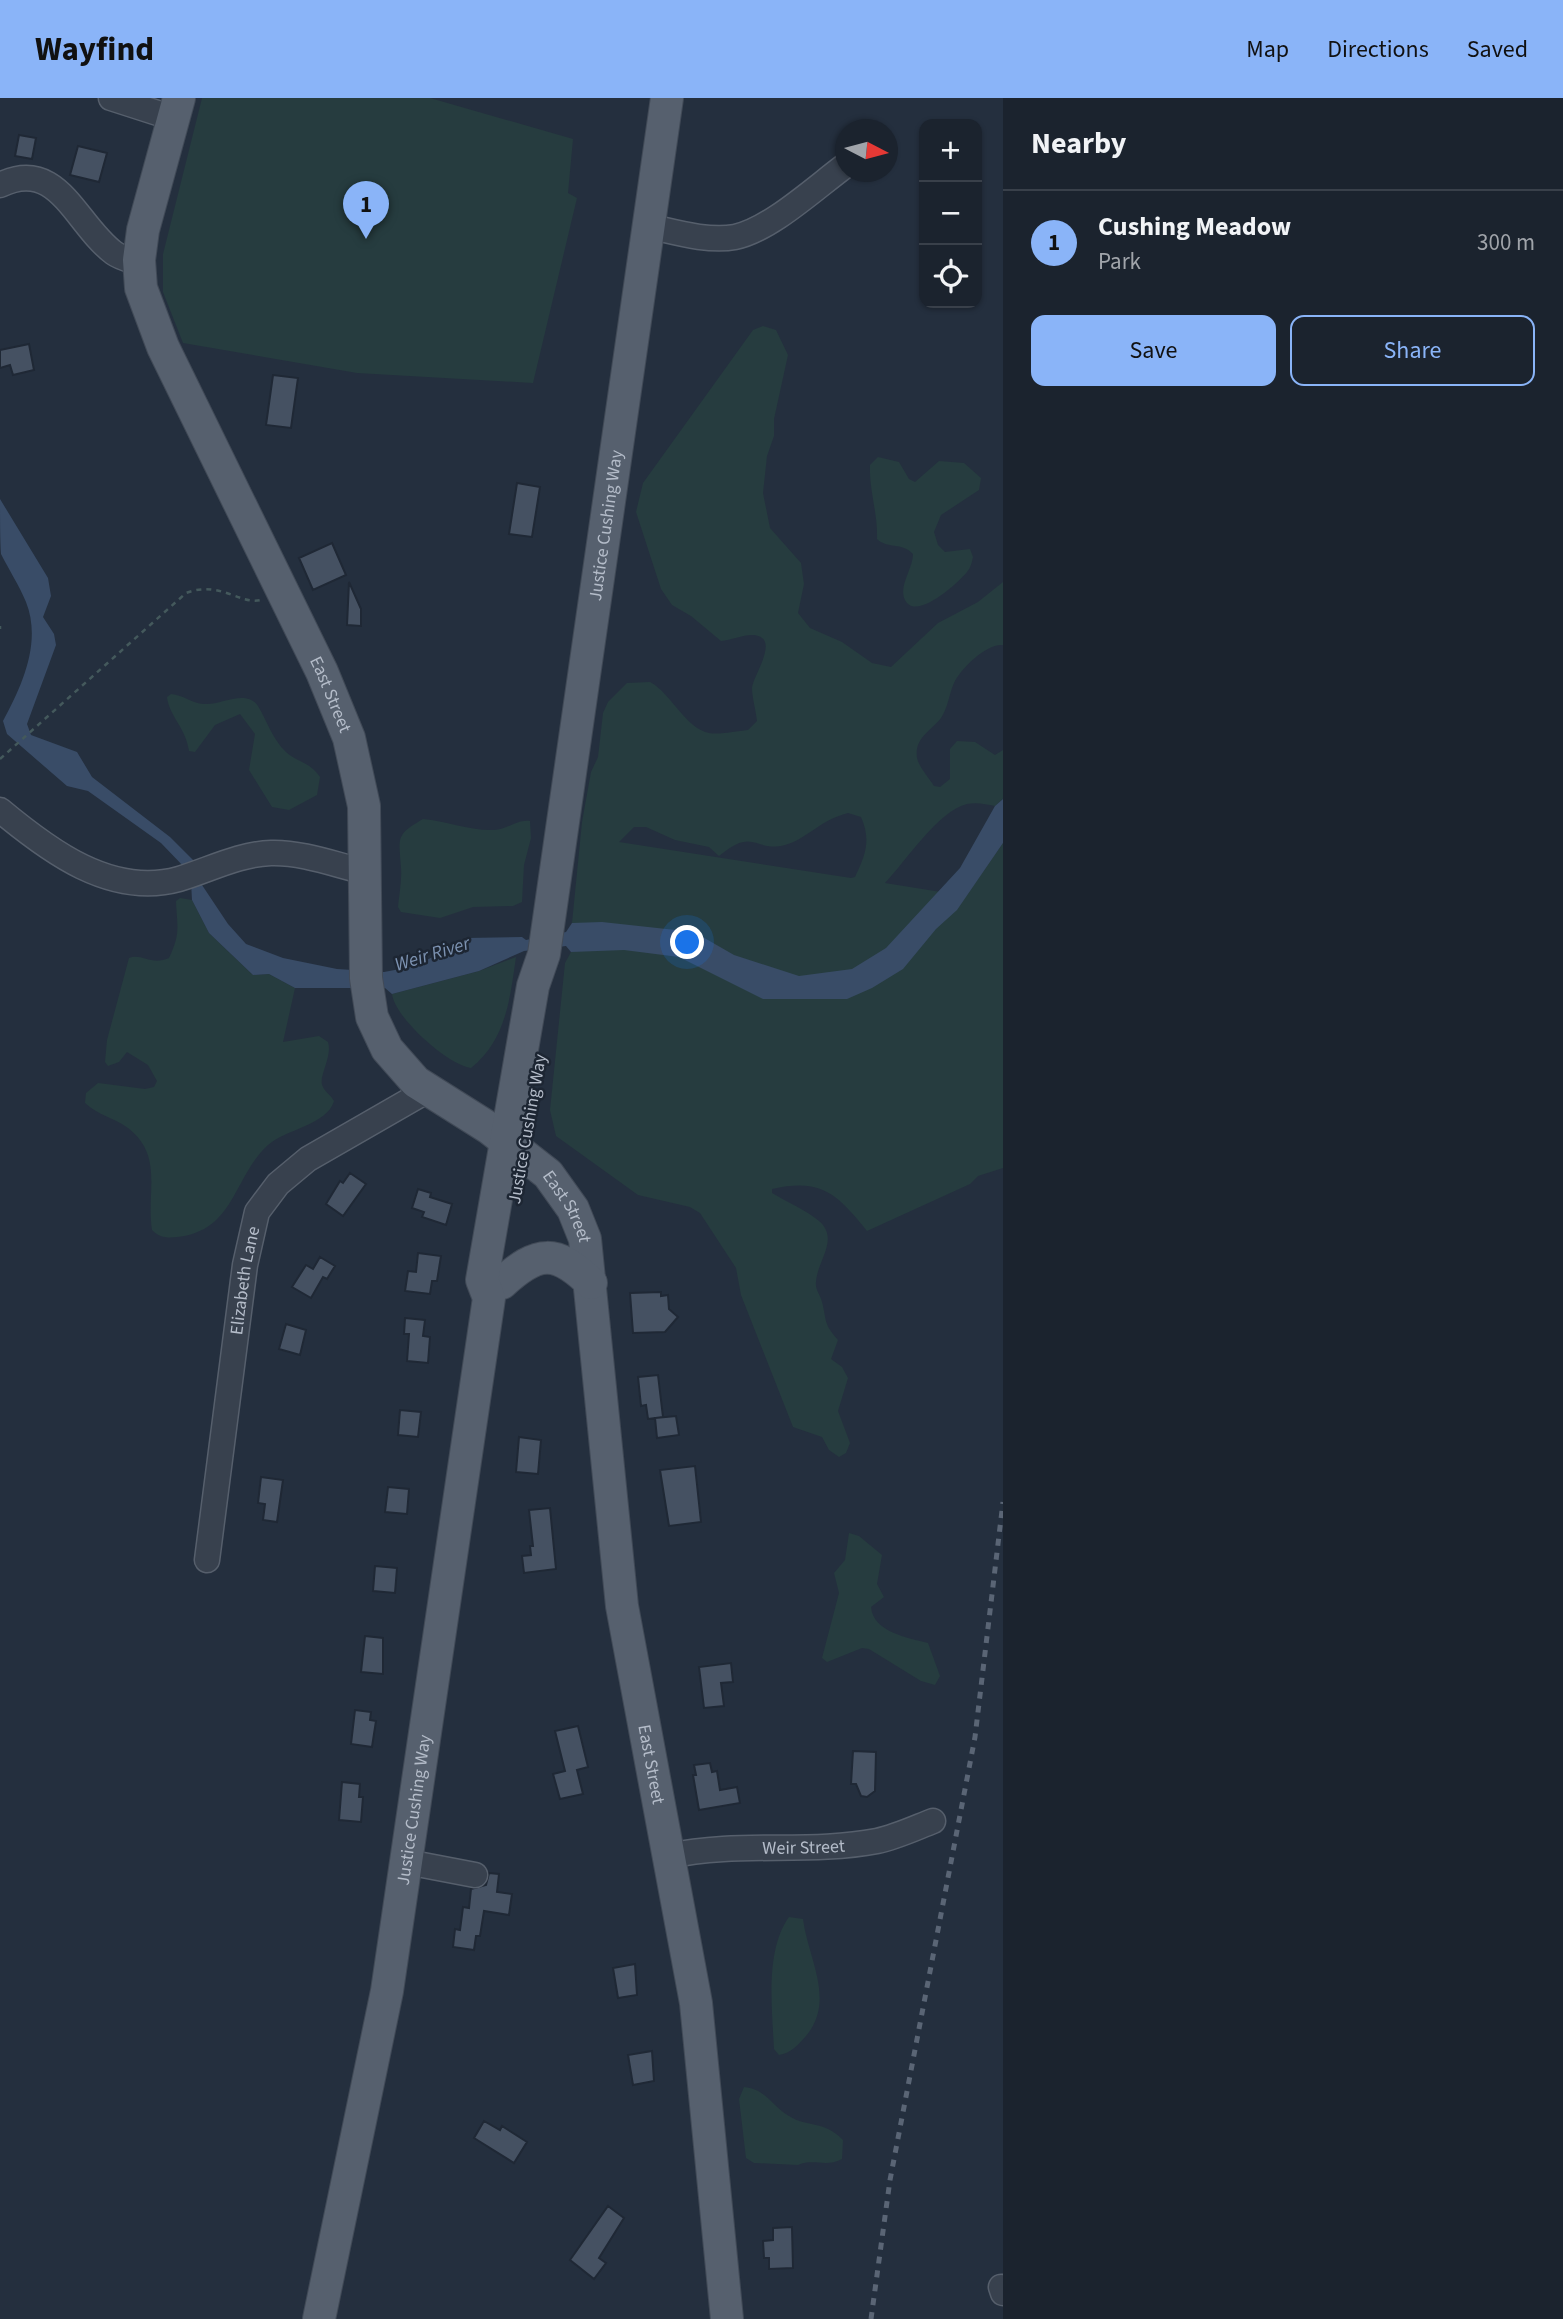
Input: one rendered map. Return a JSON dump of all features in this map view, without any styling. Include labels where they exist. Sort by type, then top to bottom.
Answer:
[{"type":"main road","name":"Justice Cushing Way","points":[[320,2319],[373,2070],[407,1863],[496,1291],[482,1280],[515,1147],[536,1101],[548,989],[546,944],[667,98]]},
{"type":"main road","name":"East Street","points":[[176,108],[145,220],[139,262],[141,288],[150,317],[280,592],[322,672],[349,738],[364,806],[366,956],[372,1017],[387,1049],[416,1082],[515,1147],[548,1174],[573,1209],[586,1239],[622,1606],[685,1938],[704,2066],[727,2319]]},
{"type":"main road","points":[[496,1291],[527,1262],[542,1256],[568,1263],[592,1283]]},
{"type":"street","points":[[111,98],[176,108]]},
{"type":"street","points":[[648,226],[711,237],[746,234],[775,217],[835,172]]},
{"type":"street","points":[[0,185],[23,176],[45,180],[115,254],[139,262]]},
{"type":"street","points":[[0,810],[75,864],[119,879],[153,882],[175,880],[249,856],[278,853],[366,872]]},
{"type":"street","name":"Elizabeth Lane","points":[[208,1560],[245,1265],[257,1212],[278,1184],[308,1159],[428,1090]]},
{"type":"street","name":"Weir Street","points":[[669,1856],[719,1848],[848,1845],[880,1840],[933,1821]]},
{"type":"street","points":[[407,1863],[475,1875]]},
{"type":"path","points":[[0,759],[186,593],[200,589],[222,590],[258,601],[280,592]]},
{"type":"green space","points":[[202,98],[430,98],[573,139],[568,193],[577,198],[533,383],[357,373],[183,343],[163,292],[163,254]]},
{"type":"green space","points":[[763,326],[776,330],[788,355],[774,419],[774,436],[767,456],[763,493],[770,528],[801,563],[804,584],[798,613],[810,628],[842,642],[872,663],[891,667],[938,623],[978,602],[1003,582],[1003,645],[982,652],[962,670],[954,683],[943,714],[918,745],[917,758],[934,786],[940,787],[950,779],[950,749],[957,741],[975,742],[995,755],[1003,750],[1003,799],[995,806],[967,804],[945,816],[885,883],[966,896],[1003,843],[1003,1168],[978,1176],[970,1184],[867,1231],[847,1207],[827,1192],[804,1186],[772,1189],[772,1193],[819,1221],[828,1235],[816,1285],[828,1326],[838,1340],[831,1359],[842,1367],[848,1378],[838,1411],[850,1443],[846,1453],[839,1457],[829,1450],[822,1437],[793,1427],[741,1295],[736,1268],[700,1213],[690,1207],[638,1195],[556,1136],[550,1110],[565,963],[571,952],[576,951],[579,923],[572,923],[582,822],[591,772],[598,757],[603,713],[608,702],[627,683],[650,682],[700,730],[723,733],[748,730],[757,721],[752,688],[764,658],[765,643],[762,638],[754,635],[721,641],[691,616],[672,605],[661,589],[636,512],[643,483],[753,330]],"holes":[[[848,813],[861,817],[866,833],[866,847],[855,877],[851,878],[619,842],[634,827],[646,827],[675,840],[709,847],[719,856],[731,847],[748,841],[775,847],[785,845],[829,820]]]},
{"type":"green space","points":[[878,457],[899,462],[909,479],[915,482],[939,461],[964,463],[981,478],[979,490],[941,515],[934,532],[938,545],[945,552],[970,549],[973,557],[969,569],[947,591],[918,606],[910,606],[903,595],[913,554],[909,550],[885,544],[877,539],[870,465]]},
{"type":"green space","points":[[171,694],[202,704],[241,698],[253,701],[281,747],[290,756],[312,768],[320,777],[317,795],[289,810],[272,807],[249,770],[255,734],[240,714],[215,725],[195,752],[189,751],[185,736],[168,704],[167,697]]},
{"type":"green space","points":[[423,819],[485,830],[499,830],[530,821],[531,838],[524,865],[522,902],[513,906],[473,907],[440,918],[401,912],[398,907],[401,838],[407,829]]},
{"type":"green space","points":[[180,898],[192,900],[209,933],[253,975],[269,974],[295,988],[283,1042],[319,1036],[328,1042],[322,1083],[334,1101],[323,1116],[268,1145],[256,1158],[222,1214],[211,1225],[196,1233],[170,1237],[161,1236],[152,1230],[151,1175],[146,1150],[128,1128],[85,1103],[86,1093],[98,1083],[145,1089],[154,1087],[157,1081],[148,1065],[127,1052],[119,1062],[108,1066],[105,1062],[107,1040],[129,958],[157,961],[169,958],[177,936],[176,901]]},
{"type":"green space","points":[[516,957],[508,1003],[499,1032],[483,1057],[471,1068],[449,1059],[437,1050],[412,1027],[395,1004],[392,994],[479,971]]},
{"type":"green space","points":[[849,1533],[859,1536],[882,1555],[877,1584],[884,1597],[871,1607],[873,1616],[893,1632],[928,1643],[940,1676],[935,1685],[921,1681],[869,1649],[862,1648],[827,1662],[822,1658],[839,1593],[834,1573],[845,1560]]},
{"type":"green space","points":[[789,1917],[803,1919],[818,1979],[819,2008],[815,2022],[806,2036],[791,2050],[779,2055],[774,2049],[773,1962],[781,1930]]},
{"type":"green space","points":[[744,2087],[763,2094],[796,2120],[823,2127],[836,2134],[843,2140],[842,2159],[830,2163],[810,2162],[798,2165],[754,2163],[746,2158],[739,2099]]},
{"type":"water","points":[[0,499],[48,578],[51,596],[43,617],[54,634],[56,645],[27,724],[31,735],[77,752],[92,777],[170,837],[194,861],[198,879],[228,924],[246,944],[283,958],[337,969],[384,972],[416,966],[467,938],[522,937],[526,940],[566,932],[572,923],[602,922],[694,932],[734,955],[799,976],[852,969],[886,948],[960,868],[995,806],[1003,799],[1003,843],[957,910],[936,929],[903,969],[872,988],[847,999],[763,999],[679,957],[624,950],[571,952],[566,946],[524,951],[479,971],[392,994],[385,988],[295,988],[269,974],[253,975],[209,933],[192,900],[191,882],[186,869],[161,843],[88,791],[67,786],[7,734],[3,721],[23,679],[32,633],[26,602],[1,554]]},
{"type":"building","points":[[19,135],[36,138],[32,159],[15,156]]},
{"type":"building","points":[[78,146],[107,153],[99,182],[70,175]]},
{"type":"building","points":[[29,344],[34,370],[13,375],[10,365],[0,368],[0,350]]},
{"type":"building","points":[[273,375],[298,378],[291,428],[266,425]]},
{"type":"building","points":[[517,483],[540,487],[532,537],[509,534]]},
{"type":"building","points":[[332,543],[346,575],[313,590],[299,558]]},
{"type":"building","points":[[349,582],[361,609],[361,626],[347,625]]},
{"type":"building","points":[[350,1173],[366,1184],[343,1216],[326,1204],[340,1181],[343,1183]]},
{"type":"building","points":[[418,1189],[431,1193],[430,1197],[452,1204],[446,1225],[422,1217],[424,1212],[412,1208]]},
{"type":"building","points":[[418,1253],[441,1256],[437,1281],[432,1281],[430,1294],[405,1291],[408,1271],[416,1272]]},
{"type":"building","points":[[320,1257],[335,1266],[327,1279],[323,1277],[311,1298],[292,1287],[306,1265],[313,1269]]},
{"type":"building","points":[[661,1292],[661,1296],[668,1295],[669,1309],[678,1317],[665,1332],[633,1333],[630,1293]]},
{"type":"building","points":[[405,1318],[425,1320],[423,1336],[430,1337],[428,1363],[407,1361],[409,1334],[404,1334]]},
{"type":"building","points":[[286,1324],[306,1330],[300,1355],[279,1349]]},
{"type":"building","points":[[658,1375],[663,1417],[648,1419],[646,1405],[641,1406],[638,1377]]},
{"type":"building","points":[[400,1410],[421,1412],[418,1437],[398,1435]]},
{"type":"building","points":[[676,1416],[679,1435],[657,1438],[655,1418]]},
{"type":"building","points":[[519,1437],[541,1440],[538,1474],[516,1472]]},
{"type":"building","points":[[695,1466],[701,1522],[669,1526],[660,1470]]},
{"type":"building","points":[[261,1477],[283,1480],[277,1522],[263,1520],[265,1504],[258,1503]]},
{"type":"building","points":[[388,1487],[409,1489],[407,1514],[385,1512]]},
{"type":"building","points":[[550,1508],[556,1569],[524,1573],[522,1556],[531,1555],[530,1546],[533,1546],[529,1510]]},
{"type":"building","points":[[375,1566],[397,1568],[395,1593],[373,1591]]},
{"type":"building","points":[[365,1636],[383,1638],[383,1674],[361,1672]]},
{"type":"building","points":[[731,1663],[733,1682],[721,1683],[724,1706],[704,1708],[699,1667]]},
{"type":"building","points":[[355,1710],[371,1712],[370,1720],[376,1721],[372,1747],[351,1744]]},
{"type":"building","points":[[578,1726],[588,1767],[577,1770],[583,1794],[560,1799],[553,1774],[565,1771],[555,1731]]},
{"type":"building","points":[[853,1751],[876,1752],[875,1791],[867,1797],[861,1796],[856,1784],[851,1784]]},
{"type":"building","points":[[710,1763],[712,1772],[717,1771],[720,1790],[737,1787],[740,1803],[699,1810],[694,1765]]},
{"type":"building","points":[[342,1782],[360,1784],[359,1797],[363,1797],[361,1822],[339,1820]]},
{"type":"building","points":[[489,1873],[499,1874],[497,1892],[512,1894],[509,1915],[484,1911],[480,1936],[476,1936],[474,1950],[453,1947],[455,1929],[460,1930],[463,1907],[469,1908],[471,1889],[486,1885]]},
{"type":"building","points":[[635,1964],[637,1995],[618,1998],[613,1968]]},
{"type":"building","points":[[652,2051],[654,2081],[633,2085],[628,2055]]},
{"type":"building","points":[[484,2121],[500,2130],[502,2126],[527,2142],[514,2163],[474,2138]]},
{"type":"building","points":[[608,2206],[624,2218],[599,2258],[606,2263],[594,2279],[570,2260]]},
{"type":"building","points":[[792,2227],[793,2268],[769,2269],[769,2258],[764,2258],[763,2241],[773,2240],[773,2228]]},
{"type":"railway","points":[[871,2319],[890,2180],[975,1737],[1003,1502]]},
{"type":"place","name":"Cushing Meadow","points":[[366,239]]},
{"type":"water label","name":"Weir River","points":[[432,953]]}]
